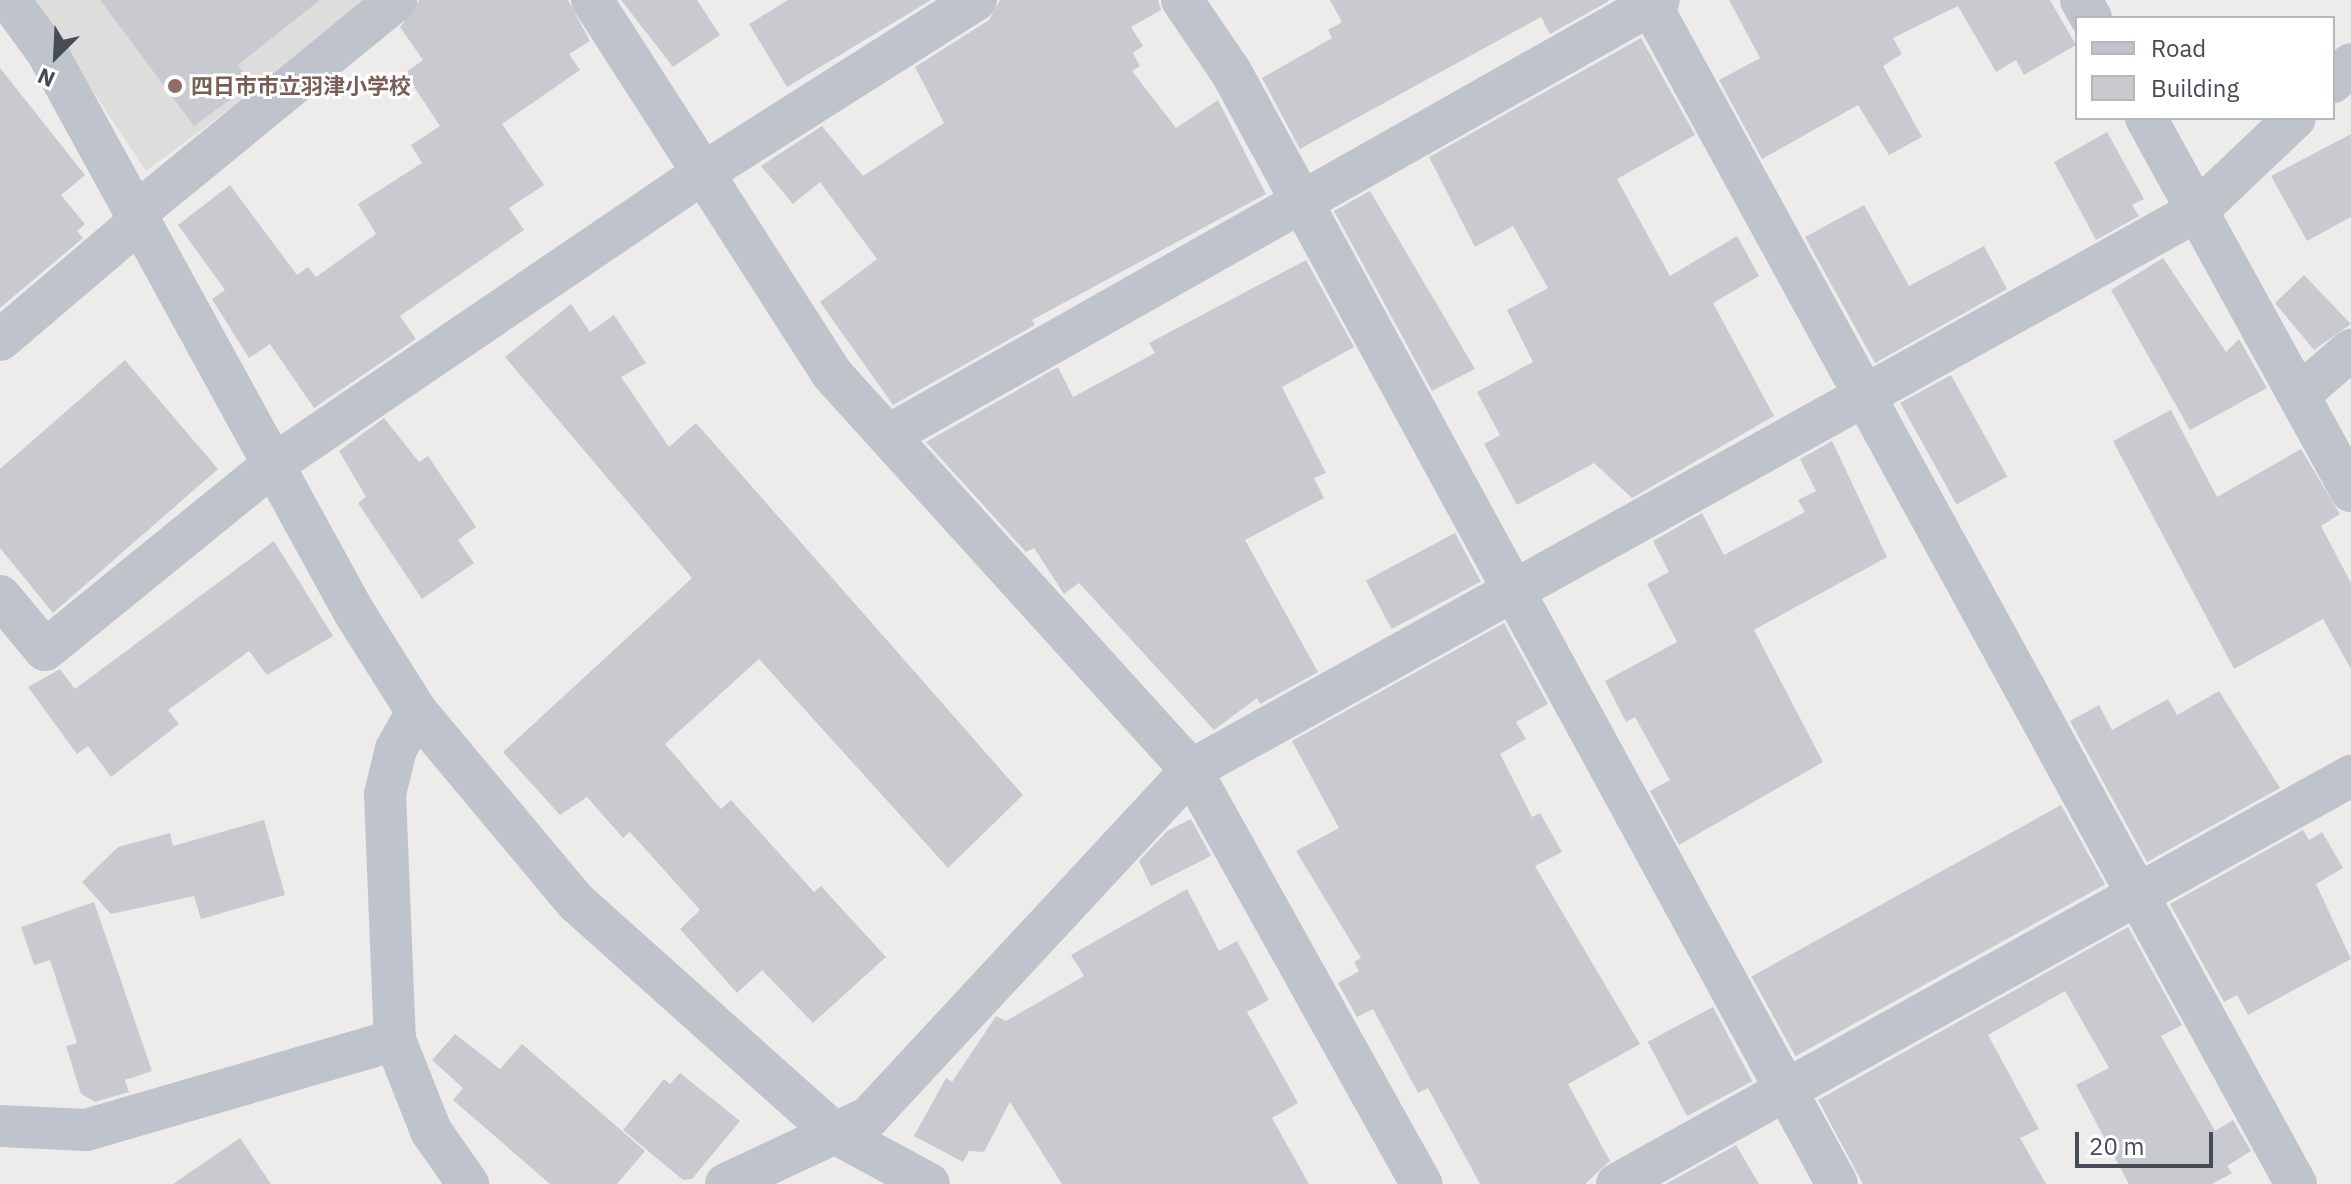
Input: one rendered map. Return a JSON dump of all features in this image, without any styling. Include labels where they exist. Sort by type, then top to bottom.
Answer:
[{"type":"street","points":[[9,0],[47,52],[273,465],[417,712],[576,902],[833,1132],[929,1184]]},
{"type":"street","points":[[0,340],[138,217],[396,0]]},
{"type":"street","points":[[592,0],[700,175],[832,374],[1191,770],[1421,1184]]},
{"type":"street","points":[[0,596],[12,637],[45,650],[273,465],[700,175],[976,0]]},
{"type":"street","points":[[1182,0],[1231,72],[1510,589],[1837,1184]]},
{"type":"street","points":[[889,435],[1653,2],[2296,1184]]},
{"type":"street","points":[[2335,80],[2351,64]]},
{"type":"street","points":[[2147,120],[2351,491]]},
{"type":"street","points":[[726,1184],[869,1117],[1191,770],[1510,589],[2197,211],[2293,120]]},
{"type":"street","points":[[2299,395],[2351,350]]},
{"type":"street","points":[[417,712],[385,794],[395,1040],[431,1131],[468,1184]]},
{"type":"street","points":[[1617,1184],[2351,776]]},
{"type":"street","points":[[0,1126],[86,1130],[395,1040]]},
{"type":"shaded area","name":"四日市市立羽津小学校","points":[[32,0],[376,0],[146,171]]},
{"type":"building","points":[[100,0],[320,0],[238,65],[252,84],[194,126]]},
{"type":"building","points":[[419,0],[568,0],[590,41],[569,54],[580,70],[502,124],[544,185],[509,208],[524,230],[400,316],[416,339],[314,408],[270,344],[249,358],[212,299],[225,290],[178,225],[230,185],[297,275],[308,267],[316,277],[376,234],[358,204],[422,163],[411,145],[440,126],[405,73],[423,60],[400,27]]},
{"type":"building","points":[[621,0],[697,0],[720,35],[673,67]]},
{"type":"building","points":[[788,0],[931,0],[787,87],[749,24]]},
{"type":"building","points":[[1000,0],[1158,0],[1161,10],[1131,27],[1143,46],[1133,53],[1140,66],[1132,71],[1176,128],[1218,100],[1266,194],[1032,320],[1035,325],[893,405],[820,302],[877,259],[820,182],[793,204],[761,166],[822,126],[863,176],[944,123],[915,67],[989,20]]},
{"type":"building","points":[[1330,0],[1609,1],[1550,34],[1541,17],[1300,149],[1262,78],[1332,38],[1328,30],[1342,22]]},
{"type":"building","points":[[1729,0],[2050,0],[2075,43],[2024,75],[2016,60],[1996,72],[1958,6],[1893,38],[1902,54],[1883,66],[1922,137],[1889,155],[1858,105],[1762,159],[1719,80],[1760,58]]},
{"type":"building","points":[[1641,38],[1695,135],[1617,179],[1670,276],[1737,236],[1759,276],[1713,303],[1774,416],[1632,498],[1594,463],[1517,505],[1484,444],[1500,435],[1477,392],[1533,362],[1507,310],[1548,288],[1513,226],[1475,247],[1429,157]]},
{"type":"building","points":[[0,68],[85,175],[61,195],[85,224],[77,231],[83,238],[0,308]]},
{"type":"building","points":[[2107,132],[2144,199],[2132,205],[2139,216],[2096,240],[2054,162]]},
{"type":"building","points":[[2351,134],[2351,217],[2307,241],[2271,176]]},
{"type":"building","points":[[1370,191],[1475,369],[1432,391],[1334,211]]},
{"type":"building","points":[[1864,205],[1909,286],[1984,246],[2007,289],[1875,363],[1805,237]]},
{"type":"building","points":[[2163,258],[2226,352],[2239,339],[2267,388],[2190,430],[2111,290]]},
{"type":"building","points":[[1306,260],[1354,347],[1282,387],[1326,473],[1314,478],[1324,498],[1245,540],[1318,672],[1260,704],[1257,698],[1214,730],[1079,583],[1064,594],[1034,548],[1026,552],[926,442],[1058,367],[1073,397],[1155,353],[1149,343]]},
{"type":"building","points":[[2304,275],[2351,324],[2314,350],[2275,303]]},
{"type":"building","points":[[571,304],[590,332],[614,315],[646,363],[621,377],[669,447],[696,423],[1023,795],[948,868],[759,659],[665,744],[721,809],[731,800],[814,892],[821,886],[886,957],[813,1023],[762,970],[737,993],[680,929],[700,910],[630,832],[623,838],[587,797],[560,815],[503,752],[692,578],[505,357]]},
{"type":"building","points":[[125,360],[218,469],[53,613],[0,548],[0,469]]},
{"type":"building","points":[[1951,375],[2007,476],[1957,505],[1900,403]]},
{"type":"building","points":[[2171,410],[2217,497],[2301,449],[2340,514],[2321,526],[2351,583],[2351,669],[2323,619],[2234,669],[2113,441]]},
{"type":"building","points":[[384,418],[419,462],[428,456],[476,527],[458,540],[474,563],[422,599],[358,503],[366,497],[339,451]]},
{"type":"building","points":[[1832,441],[1887,557],[1754,630],[1823,762],[1679,845],[1650,791],[1670,780],[1635,717],[1626,722],[1605,681],[1677,642],[1647,584],[1669,572],[1653,541],[1702,513],[1724,555],[1805,512],[1798,500],[1816,491],[1800,459]]},
{"type":"building","points":[[1455,533],[1481,582],[1392,629],[1366,580]]},
{"type":"building","points":[[274,541],[333,636],[267,675],[249,651],[168,710],[179,724],[111,777],[88,746],[77,754],[28,687],[60,669],[75,689]]},
{"type":"building","points":[[1504,623],[1548,704],[1516,722],[1526,739],[1500,754],[1532,817],[1540,813],[1562,852],[1535,866],[1640,1044],[1568,1084],[1610,1161],[1585,1184],[1480,1184],[1428,1088],[1418,1093],[1373,1009],[1357,1017],[1338,983],[1359,971],[1354,962],[1361,958],[1296,851],[1339,828],[1292,741]]},
{"type":"building","points":[[2219,691],[2280,788],[2147,862],[2070,721],[2099,705],[2112,730],[2168,699],[2177,715]]},
{"type":"building","points":[[2061,805],[2105,885],[1796,1056],[1751,977]]},
{"type":"building","points":[[1191,819],[1211,856],[1151,886],[1139,861],[1167,831]]},
{"type":"building","points":[[264,820],[285,895],[201,919],[194,896],[111,914],[82,882],[118,847],[170,833],[173,846]]},
{"type":"building","points":[[2303,830],[2309,840],[2322,832],[2343,868],[2316,884],[2351,959],[2248,1015],[2237,995],[2224,1002],[2170,904]]},
{"type":"building","points":[[1187,889],[1219,951],[1237,941],[1269,1000],[1247,1012],[1298,1103],[1272,1118],[1309,1184],[1062,1184],[1010,1102],[984,1152],[969,1151],[963,1162],[914,1136],[946,1078],[952,1082],[996,1016],[1006,1021],[1084,976],[1071,955]]},
{"type":"building","points":[[94,902],[152,1071],[125,1080],[129,1092],[95,1102],[81,1094],[66,1046],[77,1043],[50,960],[34,965],[21,927]]},
{"type":"building","points":[[2128,927],[2182,1025],[2161,1036],[2215,1131],[2233,1120],[2251,1151],[2227,1166],[2232,1173],[2212,1184],[2129,1184],[2076,1085],[2109,1068],[2065,991],[1988,1035],[2039,1129],[2020,1138],[2046,1184],[1863,1184],[1818,1100]]},
{"type":"building","points":[[1713,1007],[1752,1081],[1687,1116],[1648,1042]]},
{"type":"building","points":[[455,1034],[500,1069],[522,1044],[645,1151],[617,1184],[550,1184],[453,1100],[463,1088],[432,1060]]},
{"type":"building","points":[[680,1073],[740,1121],[692,1179],[683,1180],[623,1130],[664,1079],[670,1084]]},
{"type":"building","points":[[240,1138],[271,1184],[173,1184]]},
{"type":"building","points":[[1736,1145],[1759,1184],[1666,1184]]},
{"type":"place","name":"四日市市立羽津小学校","points":[[175,86]]}]
